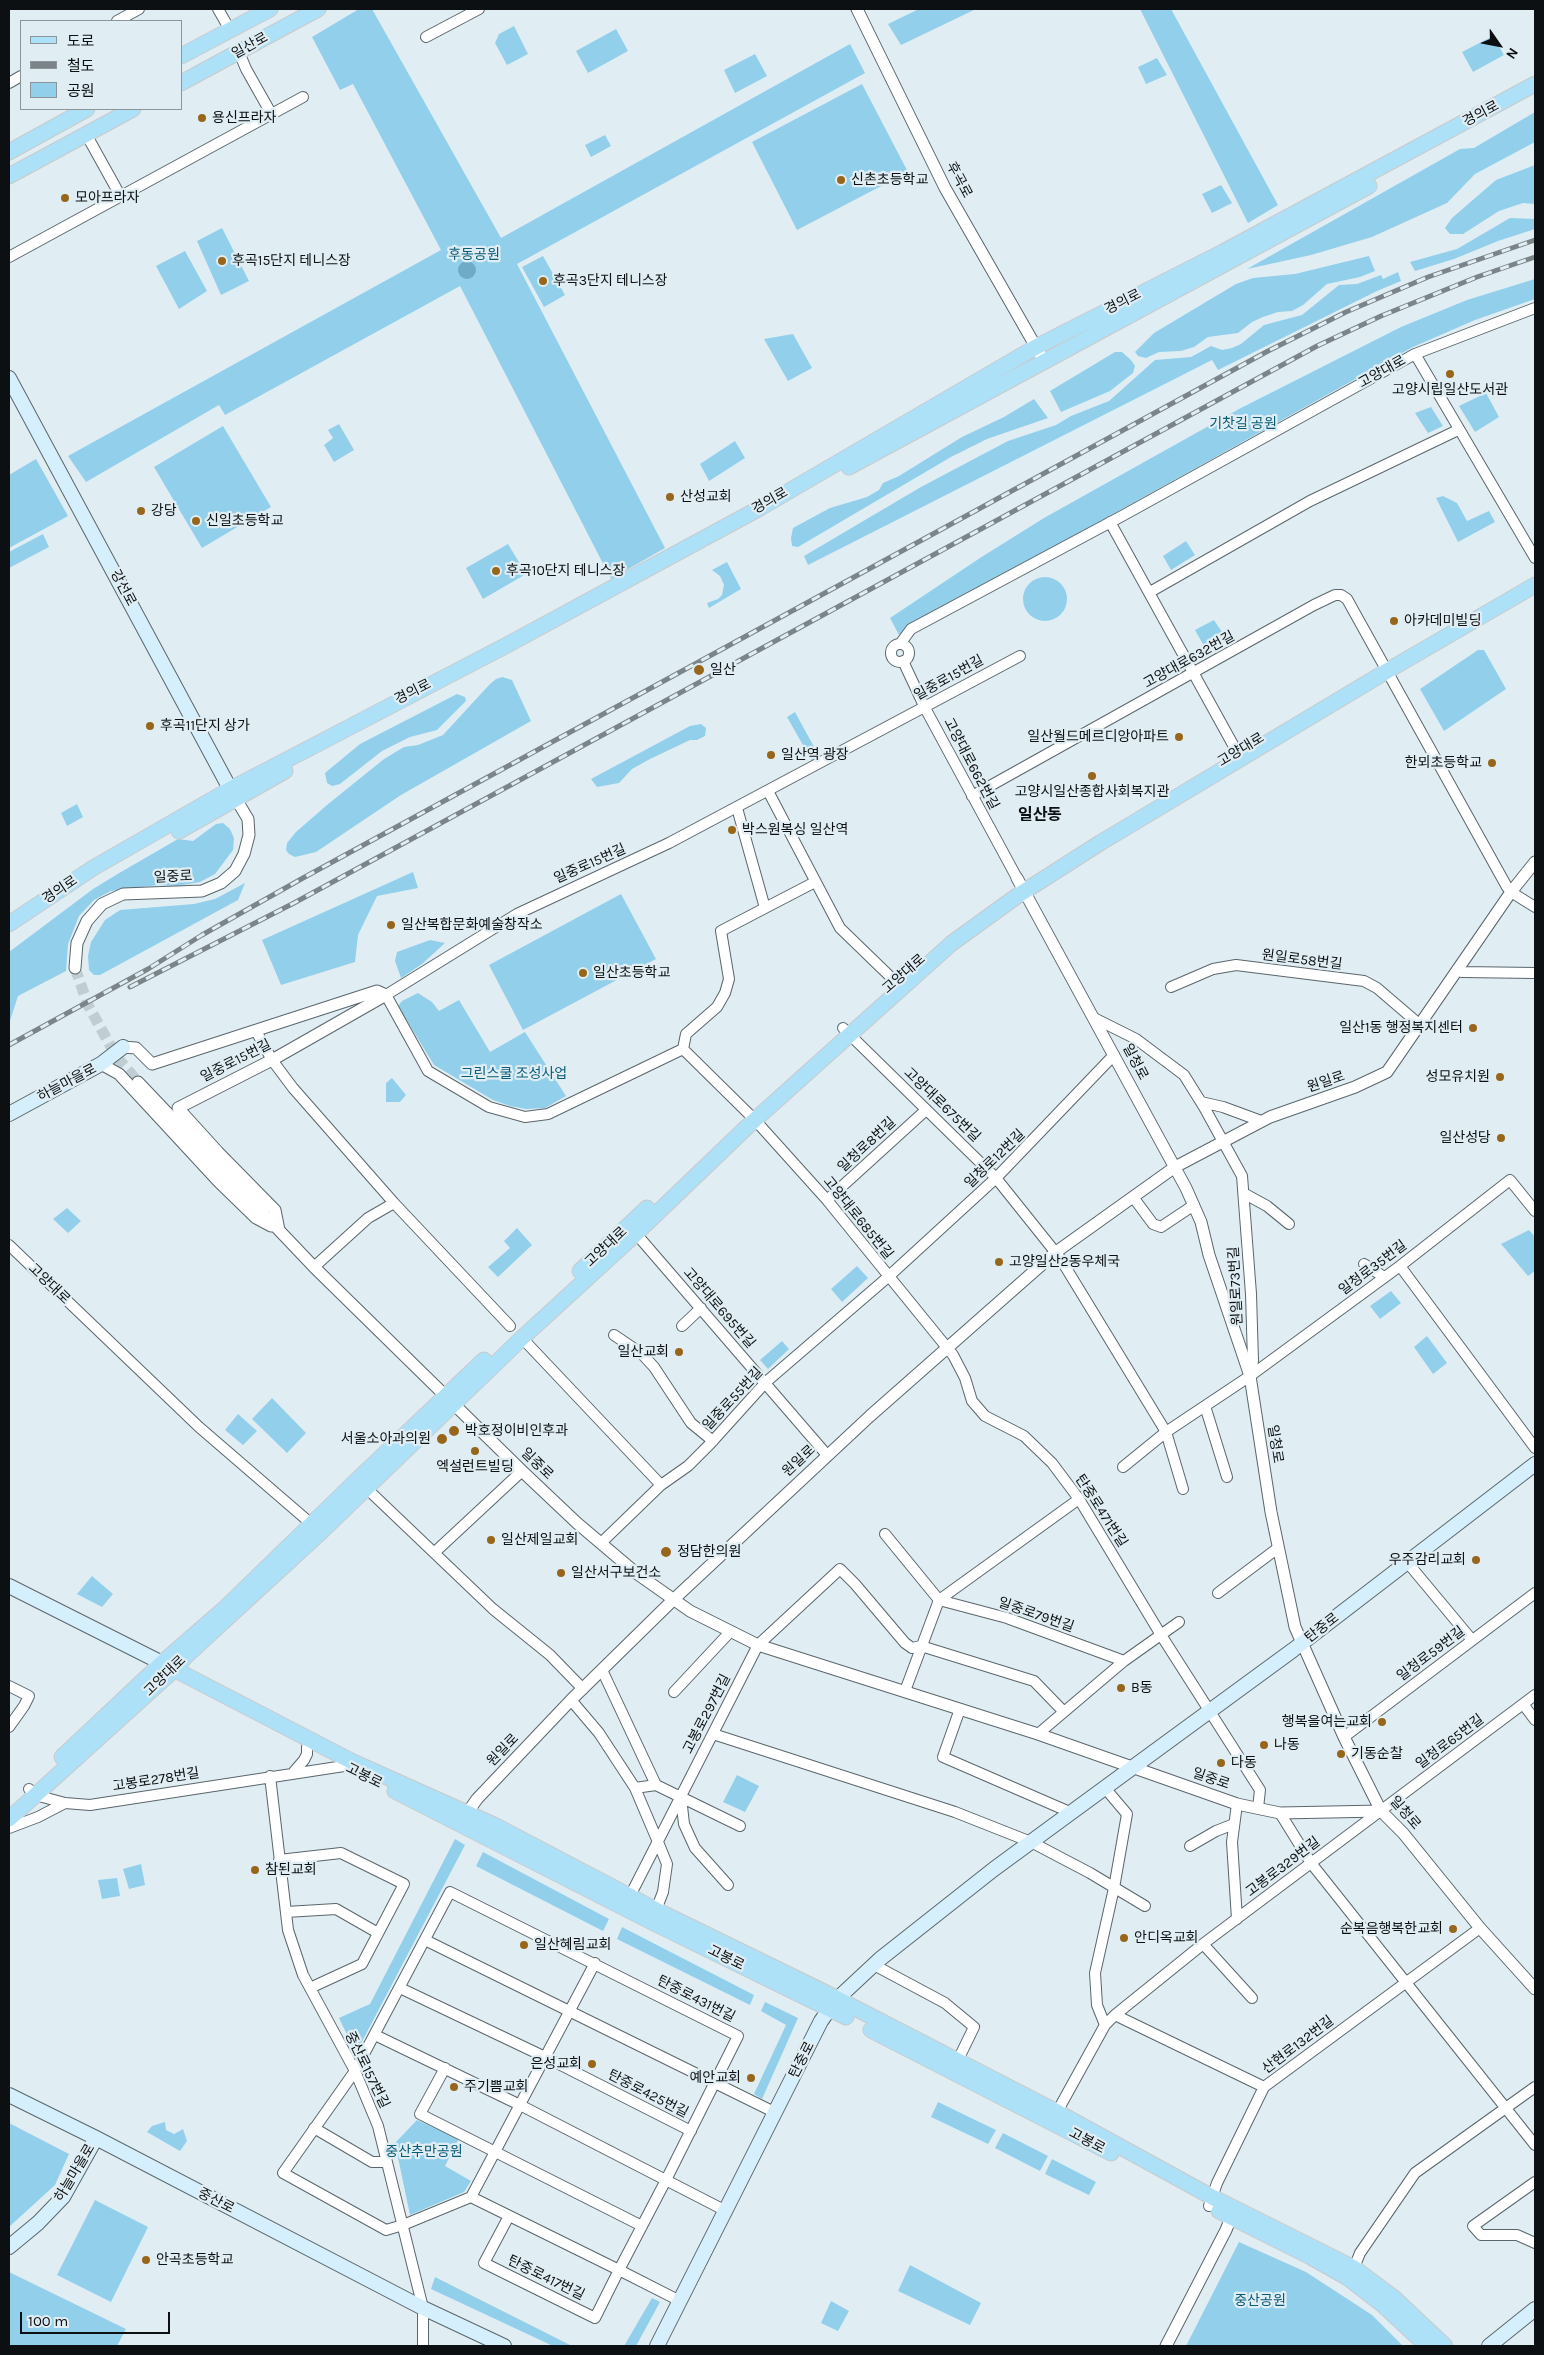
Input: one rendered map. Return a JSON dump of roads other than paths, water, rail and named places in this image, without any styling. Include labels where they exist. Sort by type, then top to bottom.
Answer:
[{"type":"main road","name":"일산로","points":[[182,55],[270,9]]},
{"type":"main road","name":"일산로","points":[[182,82],[318,9]]},
{"type":"main road","name":"경의로","points":[[9,934],[97,876],[232,794],[751,512],[1036,347],[1232,247],[1535,84]]},
{"type":"main road","name":"경의로","points":[[9,924],[93,868],[763,514],[1535,96]]},
{"type":"main road","points":[[9,176],[131,110]]},
{"type":"main road","points":[[9,152],[78,111]]},
{"type":"main road","name":"강선로","points":[[9,378],[232,794]]},
{"type":"main road","name":"고양대로","points":[[1020,884],[1385,669],[1535,578]]},
{"type":"main road","name":"고양대로","points":[[449,1400],[522,1338],[749,1114],[847,1032],[898,985],[952,943],[1020,884],[1237,752],[1535,585]]},
{"type":"main road","name":"하늘마을로","points":[[9,1114],[101,1064],[123,1047]]},
{"type":"main road","name":"고양대로","points":[[9,1819],[32,1792],[165,1669],[186,1656],[361,1484],[632,1229]]},
{"type":"main road","name":"탄중로","points":[[657,2346],[821,2021],[833,2004],[874,1965],[994,1868],[1211,1712],[1535,1464]]},
{"type":"main road","name":"고봉로","points":[[9,1586],[344,1766],[464,1818],[652,1922],[957,2062],[1057,2112],[1210,2202]]},
{"type":"main road","name":"고봉로","points":[[9,1593],[464,1818],[630,1896],[1052,2122],[1232,2213],[1354,2268],[1392,2298],[1445,2346]]},
{"type":"main road","name":"고양대로","points":[[9,1807],[32,1792]]},
{"type":"main road","name":"중산로","points":[[9,2095],[96,2138],[423,2308],[504,2346]]},
{"type":"main road","name":"하늘마을로","points":[[9,2247],[38,2223],[63,2197],[96,2138]]},
{"type":"main road","name":"고봉로","points":[[1232,2213],[1348,2278],[1383,2305],[1427,2346]]},
{"type":"main road","points":[[1489,2346],[1535,2309]]},
{"type":"street","points":[[119,20],[139,9]]},
{"type":"street","points":[[218,9],[230,30]]},
{"type":"street","points":[[426,37],[461,13],[479,9]]},
{"type":"street","name":"후곡로","points":[[857,9],[945,188],[1044,361]]},
{"type":"street","points":[[239,52],[246,69],[272,115]]},
{"type":"street","points":[[9,83],[20,77]]},
{"type":"street","points":[[9,257],[304,97]]},
{"type":"street","points":[[86,134],[122,197]]},
{"type":"street","name":"고양대로","points":[[900,644],[904,635],[911,629],[1415,354],[1535,308]]},
{"type":"street","points":[[1415,354],[1535,558]]},
{"type":"street","points":[[1150,592],[1310,501],[1458,430]]},
{"type":"street","points":[[1110,522],[1237,752]]},
{"type":"street","name":"고양대로632번길","points":[[972,796],[1194,674],[1314,605],[1338,594],[1347,599],[1385,669]]},
{"type":"street","name":"고양대로662번길","points":[[900,644],[906,646],[909,651],[908,657],[903,661],[924,708],[1020,884]]},
{"type":"street","name":"일중로15번길","points":[[178,1108],[272,1060],[386,995],[517,914],[624,866],[737,808],[1020,656]]},
{"type":"street","points":[[1385,669],[1482,845],[1511,892],[1535,908]]},
{"type":"street","points":[[768,791],[840,928],[898,985]]},
{"type":"street","name":"일중로","points":[[75,968],[77,943],[87,921],[102,904],[123,894],[202,890],[221,883],[235,872],[244,854],[249,836],[248,820],[232,794]]},
{"type":"street","points":[[737,808],[765,908]]},
{"type":"street","name":"원일로","points":[[464,1818],[477,1799],[571,1700],[673,1600],[827,1455],[1056,1252],[1174,1167],[1261,1121],[1383,1076],[1391,1068],[1419,1024],[1511,892],[1535,862]]},
{"type":"street","points":[[683,1049],[686,1034],[717,1007],[725,993],[729,979],[722,931],[815,882]]},
{"type":"street","name":"일청로","points":[[1020,884],[1194,1205],[1250,1376],[1278,1548],[1295,1627],[1344,1737],[1381,1811],[1403,1833],[1480,1928],[1535,1989]]},
{"type":"street","name":"원일로58번길","points":[[1171,987],[1213,969],[1236,965],[1364,981],[1377,988],[1419,1024]]},
{"type":"street","points":[[1457,970],[1462,972],[1535,972]]},
{"type":"street","points":[[123,1047],[136,1048],[152,1064],[377,991],[386,995],[428,1071],[489,1107],[525,1117],[548,1114],[683,1049]]},
{"type":"street","name":"원일로73번길","points":[[1094,1018],[1136,1038],[1184,1075],[1242,1176],[1245,1194],[1251,1294],[1253,1361],[1250,1376]]},
{"type":"street","points":[[256,1031],[272,1060],[293,1088],[394,1202],[510,1326]]},
{"type":"street","name":"고양대로675번길","points":[[847,1032],[996,1178],[1056,1252]]},
{"type":"street","points":[[683,1049],[749,1114]]},
{"type":"street","name":"일청로12번길","points":[[888,1277],[996,1178],[1114,1055]]},
{"type":"street","name":"일중로","points":[[101,1064],[119,1074],[218,1181],[256,1218],[279,1230]]},
{"type":"street","name":"일중로","points":[[138,1082],[314,1266],[522,1471],[600,1543],[673,1600],[730,1632],[758,1645],[1038,1734],[1237,1804],[1280,1813],[1381,1811]]},
{"type":"street","points":[[1201,1102],[1223,1107],[1261,1121]]},
{"type":"street","name":"일중로","points":[[178,1108],[275,1210],[279,1230]]},
{"type":"street","name":"일청로8번길","points":[[827,1200],[926,1110]]},
{"type":"street","name":"고양대로685번길","points":[[749,1114],[827,1200],[947,1348]]},
{"type":"street","name":"일청로35번길","points":[[1123,1467],[1166,1432],[1250,1376],[1400,1266],[1510,1180],[1535,1211]]},
{"type":"street","points":[[1245,1194],[1267,1206],[1289,1224]]},
{"type":"street","points":[[1132,1197],[1153,1224],[1161,1227],[1194,1205]]},
{"type":"street","points":[[314,1266],[368,1218],[394,1202]]},
{"type":"street","name":"고양대로695번길","points":[[632,1229],[766,1382],[827,1455]]},
{"type":"street","name":"고양대로","points":[[9,1246],[199,1427],[316,1528]]},
{"type":"street","points":[[1056,1252],[1166,1432],[1183,1489]]},
{"type":"street","points":[[1364,1264],[1384,1277]]},
{"type":"street","points":[[1400,1266],[1535,1448]]},
{"type":"street","name":"일중로55번길","points":[[600,1543],[661,1485],[688,1466],[766,1382],[888,1277]]},
{"type":"street","points":[[682,1326],[701,1308]]},
{"type":"street","points":[[614,1334],[642,1354],[654,1367],[691,1423],[713,1441]]},
{"type":"street","points":[[522,1338],[661,1485]]},
{"type":"street","name":"탄중로471번길","points":[[947,1348],[965,1378],[972,1401],[985,1416],[1024,1436],[1052,1463],[1079,1499],[1161,1635],[1260,1790],[1258,1808]]},
{"type":"street","points":[[1205,1406],[1227,1477]]},
{"type":"street","points":[[434,1552],[522,1471]]},
{"type":"street","points":[[361,1484],[493,1609],[550,1655],[583,1689]]},
{"type":"street","points":[[905,1691],[938,1600],[1079,1499]]},
{"type":"street","points":[[885,1534],[938,1600]]},
{"type":"street","points":[[1218,1593],[1278,1548]]},
{"type":"street","points":[[1406,1562],[1472,1640]]},
{"type":"street","points":[[758,1645],[840,1569],[905,1643],[912,1648],[921,1646],[1034,1681],[1064,1712]]},
{"type":"street","name":"일청로59번길","points":[[1344,1737],[1535,1593]]},
{"type":"street","name":"일중로79번길","points":[[938,1600],[1007,1618],[1124,1661]]},
{"type":"street","points":[[1038,1734],[1124,1661],[1179,1622]]},
{"type":"street","points":[[674,1692],[730,1632]]},
{"type":"street","name":"고봉로297번길","points":[[630,1896],[758,1645]]},
{"type":"street","points":[[602,1670],[656,1785]]},
{"type":"street","points":[[9,1686],[28,1696],[24,1706],[9,1727]]},
{"type":"street","name":"일청로65번길","points":[[1381,1811],[1535,1695]]},
{"type":"street","points":[[571,1700],[599,1733],[635,1788],[667,1864],[663,1892],[656,1910]]},
{"type":"street","points":[[1523,1704],[1535,1720]]},
{"type":"street","points":[[960,1709],[943,1757],[1072,1813]]},
{"type":"street","points":[[713,1734],[955,1812],[1031,1842],[1145,1906]]},
{"type":"street","points":[[292,1774],[307,1754],[308,1747]]},
{"type":"street","name":"고봉로278번길","points":[[32,1792],[65,1803],[90,1805],[344,1766]]},
{"type":"street","name":"중산로157번길","points":[[270,1776],[286,1912],[295,1953],[310,1988],[355,2071],[378,2126],[423,2308]]},
{"type":"street","points":[[635,1788],[656,1785],[740,1826]]},
{"type":"street","points":[[1105,1788],[1127,1814],[1096,1973],[1097,2005],[1105,2025]]},
{"type":"street","points":[[681,1796],[684,1824],[695,1848],[728,1885]]},
{"type":"street","points":[[9,1828],[38,1817],[65,1803]]},
{"type":"street","points":[[1237,1804],[1232,1842],[1237,1919]]},
{"type":"street","name":"고봉로329번길","points":[[1057,2112],[1105,2025],[1203,1944],[1381,1811]]},
{"type":"street","points":[[1280,1813],[1311,1863],[1535,2145]]},
{"type":"street","points":[[1190,1846],[1216,1831],[1234,1824]]},
{"type":"street","points":[[279,1860],[341,1853],[404,1884],[362,1964],[310,1988]]},
{"type":"street","name":"탄중로431번길","points":[[425,1940],[450,1892],[738,2036],[715,2083]]},
{"type":"street","points":[[286,1912],[336,1909],[378,1933]]},
{"type":"street","name":"산현로132번길","points":[[1210,2202],[1264,2087],[1480,1928]]},
{"type":"street","points":[[594,1964],[570,2010],[471,2197],[386,2230],[283,2173],[355,2071],[425,1940],[570,2010],[776,2113]]},
{"type":"street","points":[[1203,1944],[1252,1998]]},
{"type":"street","points":[[874,1965],[944,2003],[974,2027],[957,2062]]},
{"type":"street","name":"탄중로425번길","points":[[400,1988],[545,2057],[691,2131],[642,2226]]},
{"type":"street","points":[[1116,2015],[1264,2087]]},
{"type":"street","points":[[375,2035],[520,2104],[726,2211]]},
{"type":"street","points":[[445,2068],[420,2114],[642,2226]]},
{"type":"street","points":[[691,2131],[715,2083]]},
{"type":"street","points":[[1354,2268],[1360,2253],[1415,2173],[1535,2087]]},
{"type":"street","points":[[314,2128],[372,2162],[387,2162]]},
{"type":"street","points":[[1535,2182],[1473,2226],[1481,2235],[1517,2235],[1535,2243]]},
{"type":"street","points":[[471,2197],[680,2301]]},
{"type":"street","points":[[1166,2346],[1226,2230],[1232,2213]]},
{"type":"street","name":"탄중로417번길","points":[[509,2216],[484,2263],[595,2318],[642,2226]]},
{"type":"street","points":[[423,2308],[423,2346]]},
{"type":"tunnel","points":[[75,968],[88,1005],[116,1056],[138,1082]]},
{"type":"railway","points":[[9,1045],[148,969],[202,935],[303,878],[1268,351],[1346,312],[1428,277],[1535,240]]},
{"type":"railway","points":[[130,987],[294,903],[1317,346],[1381,316],[1477,277],[1535,257]]},
{"type":"place","name":"용신프라자","points":[[202,118]]},
{"type":"place","name":"신촌초등학교","points":[[841,180]]},
{"type":"place","name":"모아프라자","points":[[65,198]]},
{"type":"place","name":"후곡15단지 테니스장","points":[[222,261]]},
{"type":"place","name":"후곡3단지 테니스장","points":[[543,281]]},
{"type":"place","name":"고양시립일산도서관","points":[[1450,374]]},
{"type":"place","name":"산성교회","points":[[670,497]]},
{"type":"place","name":"강당","points":[[141,511]]},
{"type":"place","name":"신일초등학교","points":[[196,521]]},
{"type":"place","name":"후곡10단지 테니스장","points":[[496,571]]},
{"type":"place","name":"아카데미빌딩","points":[[1394,621]]},
{"type":"place","name":"일산","points":[[699,670]]},
{"type":"place","name":"후곡11단지 상가","points":[[150,726]]},
{"type":"place","name":"일산월드메르디앙아파트","points":[[1179,737]]},
{"type":"place","name":"일산역 광장","points":[[771,755]]},
{"type":"place","name":"한뫼초등학교","points":[[1492,763]]},
{"type":"place","name":"고양시일산종합사회복지관","points":[[1092,776]]},
{"type":"place","name":"박스원복싱 일산역","points":[[732,830]]},
{"type":"place","name":"일산복합문화예술창작소","points":[[391,925]]},
{"type":"place","name":"일산초등학교","points":[[583,973]]},
{"type":"place","name":"일산1동 행정복지센터","points":[[1473,1028]]},
{"type":"place","name":"성모유치원","points":[[1500,1077]]},
{"type":"place","name":"일산성당","points":[[1501,1138]]},
{"type":"place","name":"고양일산2동우체국","points":[[999,1262]]},
{"type":"place","name":"일산교회","points":[[679,1352]]},
{"type":"place","name":"박호정이비인후과","points":[[454,1431]]},
{"type":"place","name":"서울소아과의원","points":[[442,1439]]},
{"type":"place","name":"엑설런트빌딩","points":[[475,1451]]},
{"type":"place","name":"일산제일교회","points":[[491,1540]]},
{"type":"place","name":"정담한의원","points":[[666,1552]]},
{"type":"place","name":"우주감리교회","points":[[1476,1560]]},
{"type":"place","name":"일산서구보건소","points":[[561,1573]]},
{"type":"place","name":"B동","points":[[1121,1688]]},
{"type":"place","name":"행복을여는교회","points":[[1382,1722]]},
{"type":"place","name":"나동","points":[[1264,1745]]},
{"type":"place","name":"기동순찰","points":[[1341,1754]]},
{"type":"place","name":"다동","points":[[1221,1763]]},
{"type":"place","name":"참된교회","points":[[255,1870]]},
{"type":"place","name":"순복음행복한교회","points":[[1453,1929]]},
{"type":"place","name":"안디옥교회","points":[[1124,1938]]},
{"type":"place","name":"일산혜림교회","points":[[524,1945]]},
{"type":"place","name":"은성교회","points":[[592,2064]]},
{"type":"place","name":"예안교회","points":[[751,2078]]},
{"type":"place","name":"주기쁨교회","points":[[454,2087]]},
{"type":"place","name":"안곡초등학교","points":[[146,2260]]},
{"type":"district","name":"일산동","points":[[1040,815]]},
{"type":"park label","name":"후동공원","points":[[474,255]]},
{"type":"park label","name":"기찻길 공원","points":[[1243,424]]},
{"type":"park label","name":"그린스쿨 조성사업","points":[[514,1074]]},
{"type":"park label","name":"중산추만공원","points":[[424,2152]]},
{"type":"park label","name":"중산공원","points":[[1260,2301]]}]
